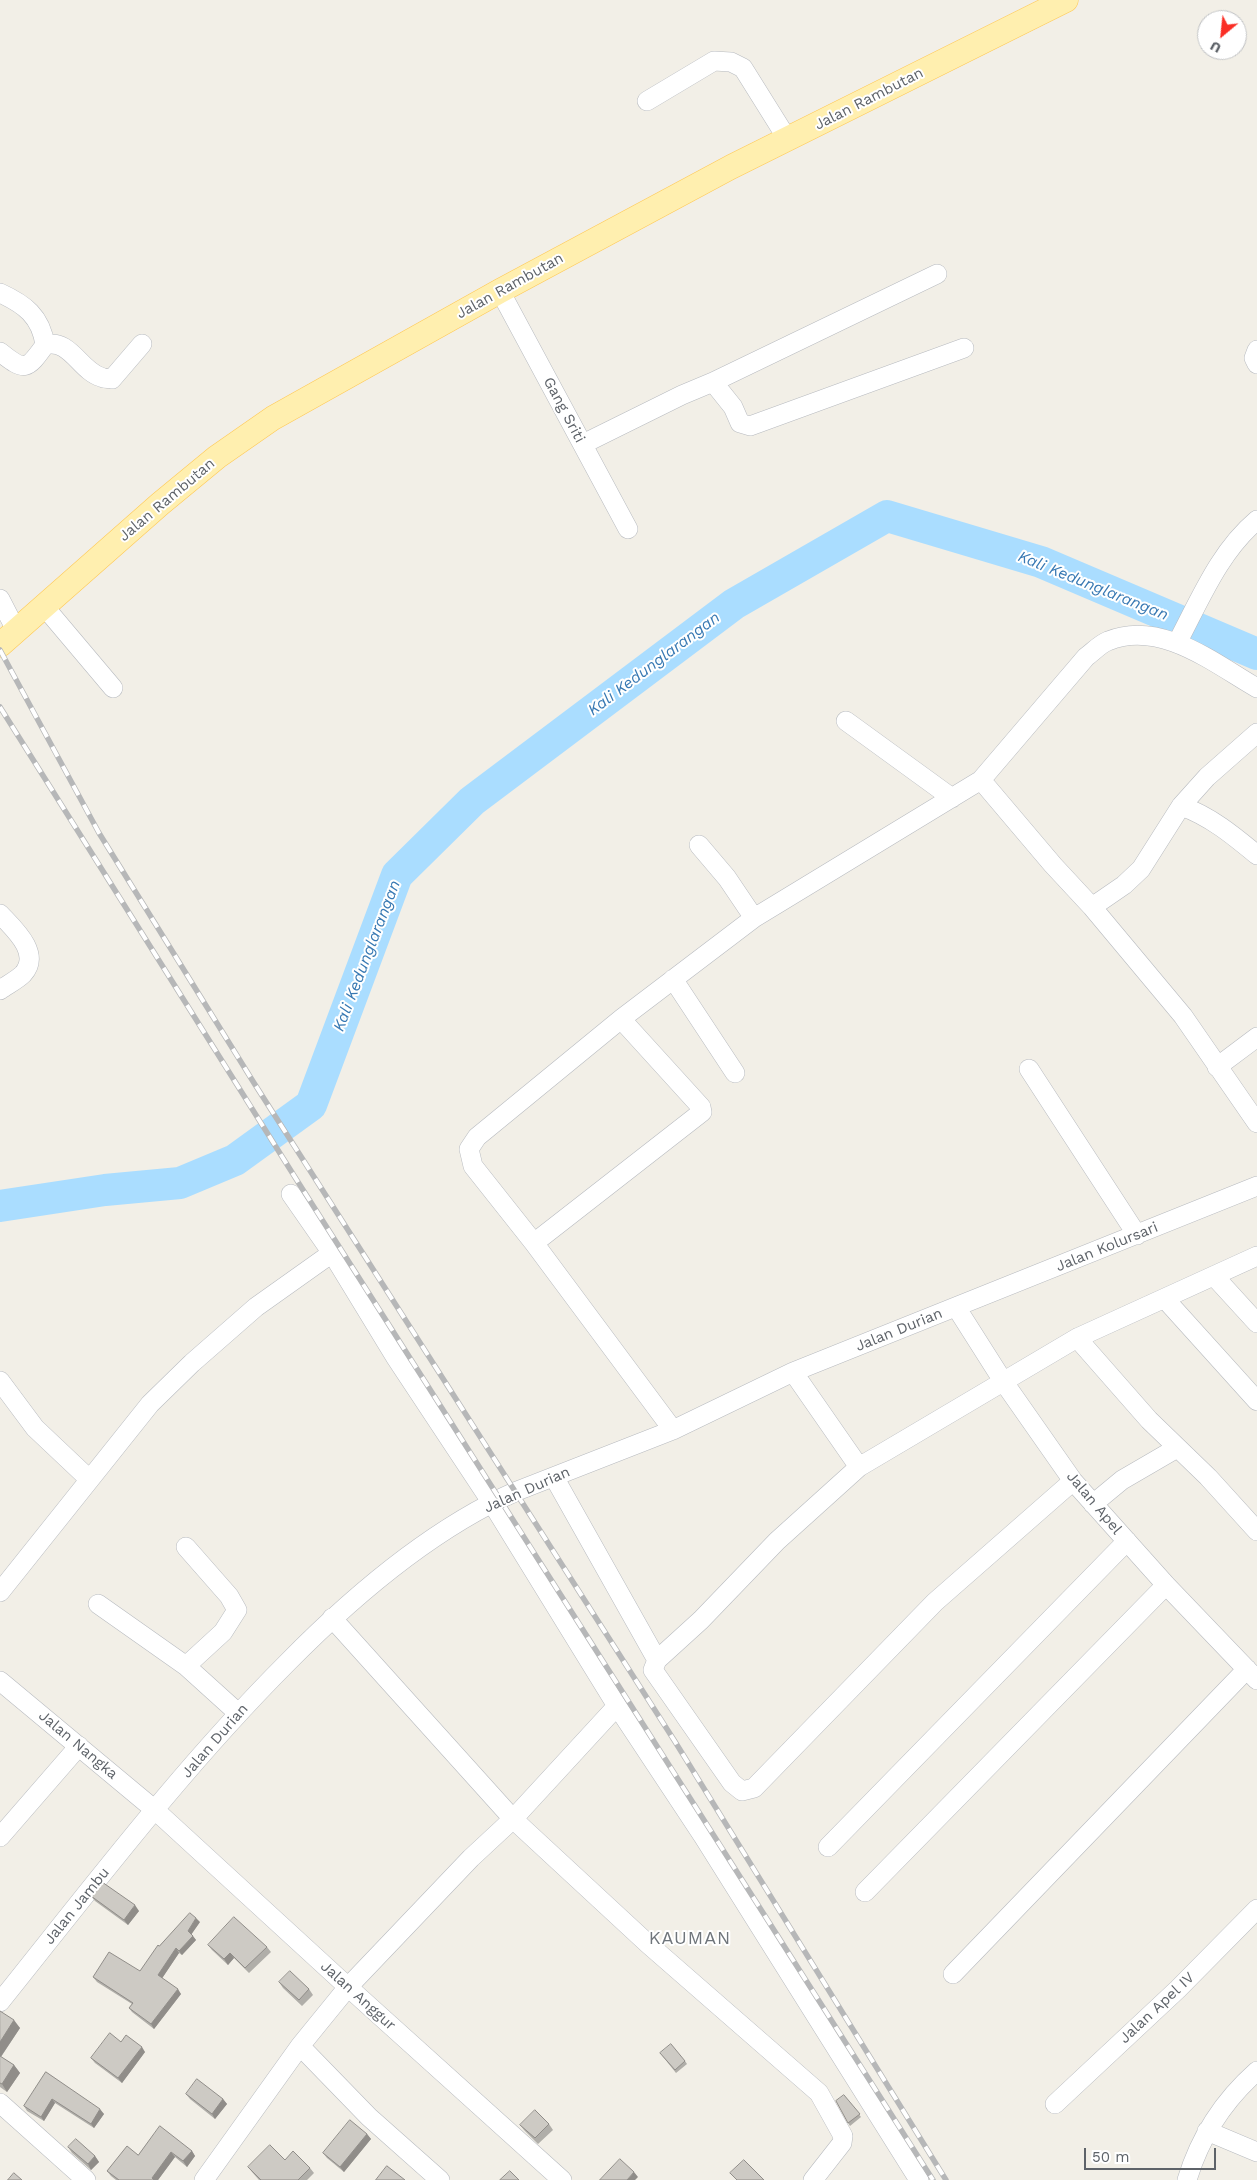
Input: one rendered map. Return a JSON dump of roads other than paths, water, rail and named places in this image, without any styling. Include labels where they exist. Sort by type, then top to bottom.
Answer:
[{"type":"main road","name":"Jalan Rambutan","points":[[8,637],[216,457],[273,418],[500,291],[731,167],[1066,0]]},
{"type":"street","points":[[647,101],[714,61],[731,62],[743,68],[788,140]]},
{"type":"street","points":[[583,444],[937,274]]},
{"type":"street","name":"Gang Sriti","points":[[500,291],[628,529]]},
{"type":"street","points":[[0,293],[16,300],[33,313],[44,332],[45,344],[31,365],[24,367],[17,366],[0,352]]},
{"type":"street","points":[[45,344],[61,345],[99,377],[112,379],[142,344]]},
{"type":"street","points":[[713,382],[733,407],[740,423],[750,426],[964,348]]},
{"type":"street","points":[[1257,350],[1254,358],[1257,364]]},
{"type":"street","points":[[1179,639],[1209,583],[1235,541],[1257,520]]},
{"type":"street","points":[[0,599],[8,637]]},
{"type":"street","points":[[43,605],[113,688]]},
{"type":"street","points":[[673,1430],[534,1243],[474,1166],[469,1149],[477,1137],[621,1018],[754,918],[981,780],[1086,657],[1108,641],[1129,636],[1179,639],[1257,688]]},
{"type":"street","points":[[846,721],[952,798]]},
{"type":"street","points":[[1092,907],[1124,885],[1141,869],[1182,806],[1207,777],[1257,733]]},
{"type":"street","points":[[981,780],[1053,865],[1092,907],[1183,1016],[1257,1123]]},
{"type":"street","points":[[1182,806],[1193,810],[1226,830],[1257,855]]},
{"type":"street","points":[[699,845],[727,878],[754,918]]},
{"type":"street","points":[[0,914],[22,936],[28,960],[24,973],[0,990]]},
{"type":"street","points":[[672,979],[735,1073]]},
{"type":"street","points":[[534,1243],[702,1112],[701,1107],[621,1018]]},
{"type":"street","points":[[1217,1067],[1257,1037]]},
{"type":"street","points":[[1029,1069],[1137,1235]]},
{"type":"street","name":"Jalan Kolursari","points":[[956,1307],[1257,1186]]},
{"type":"street","points":[[291,1194],[332,1253],[396,1358],[492,1503],[617,1706],[703,1836],[919,2180]]},
{"type":"street","points":[[0,1592],[150,1404],[192,1363],[256,1307],[332,1253]]},
{"type":"street","points":[[1073,1481],[935,1602],[754,1788],[742,1791],[732,1783],[653,1670],[657,1660],[701,1620],[777,1542],[859,1467],[1000,1376],[1077,1338],[1257,1256]]},
{"type":"street","points":[[1214,1276],[1257,1323]]},
{"type":"street","points":[[1166,1299],[1257,1401]]},
{"type":"street","name":"Jalan Apel","points":[[956,1307],[1000,1376],[1073,1481],[1166,1585],[1252,1675]]},
{"type":"street","name":"Jalan Durian","points":[[155,1810],[238,1712],[332,1618],[379,1577],[492,1503],[673,1430],[800,1383],[956,1307]]},
{"type":"street","points":[[1077,1338],[1177,1448],[1208,1477],[1257,1531]]},
{"type":"street","points":[[0,1381],[35,1428],[89,1479]]},
{"type":"street","points":[[800,1383],[859,1467]]},
{"type":"street","points":[[1093,1504],[1122,1480],[1177,1448]]},
{"type":"street","points":[[554,1477],[657,1660]]},
{"type":"street","points":[[828,1847],[1127,1541]]},
{"type":"street","points":[[186,1547],[229,1596],[237,1610],[223,1632],[186,1666]]},
{"type":"street","points":[[866,1892],[1166,1585]]},
{"type":"street","points":[[98,1604],[186,1666],[238,1712]]},
{"type":"street","points":[[332,1618],[514,1818],[647,1942],[819,2093],[843,2136],[842,2143],[813,2180]]},
{"type":"street","points":[[953,1974],[1252,1675]]},
{"type":"street","name":"Jalan Nangka","points":[[0,1681],[155,1810]]},
{"type":"street","points":[[204,2180],[300,2046],[348,1987],[471,1858],[514,1818],[617,1706]]},
{"type":"street","points":[[0,1837],[79,1746]]},
{"type":"street","name":"Jalan Anggur","points":[[155,1810],[562,2180]]},
{"type":"street","name":"Jalan Jambu","points":[[0,2002],[155,1810]]},
{"type":"street","name":"Jalan Apel IV","points":[[1055,2104],[1178,1989],[1257,1909]]},
{"type":"street","points":[[300,2046],[376,2124],[440,2180]]},
{"type":"street","points":[[1186,2180],[1195,2152],[1207,2131],[1237,2088],[1257,2071]]},
{"type":"street","points":[[0,2103],[86,2180]]},
{"type":"street","points":[[1207,2131],[1257,2152]]},
{"type":"waterway","name":"Kali Kedunglarangan","points":[[0,1206],[105,1190],[180,1183],[235,1160],[311,1105],[397,875],[472,801],[734,604],[887,516],[1041,562],[1257,654]]},
{"type":"railway","points":[[0,650],[99,833],[254,1083],[674,1740],[946,2180]]},
{"type":"railway","points":[[0,707],[298,1182],[933,2180]]},
{"type":"district","name":"KAUMAN","points":[[690,1939]]}]
